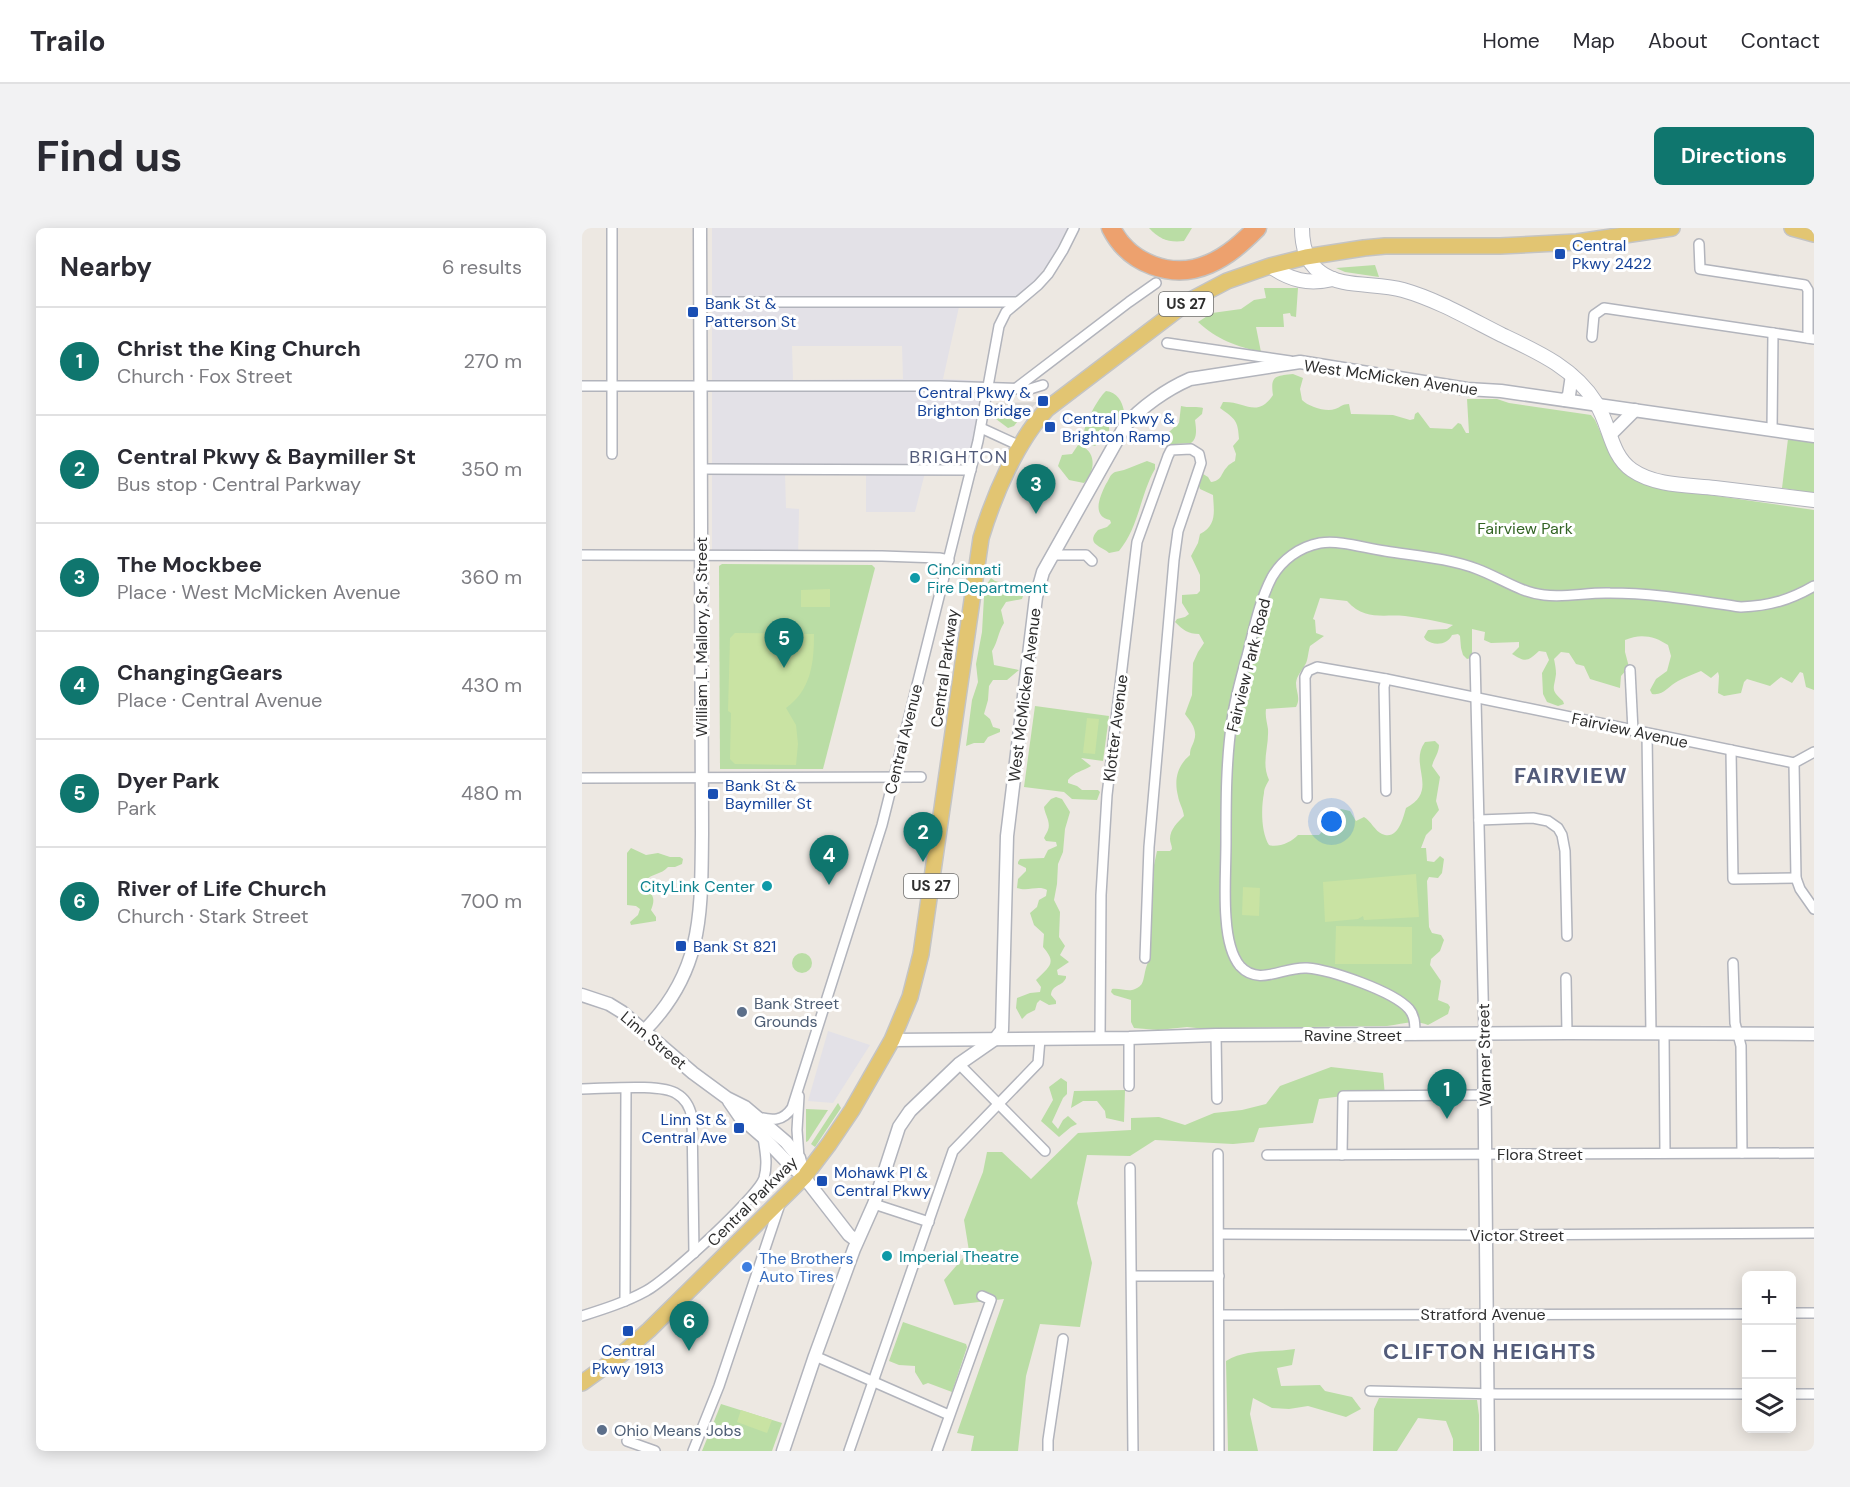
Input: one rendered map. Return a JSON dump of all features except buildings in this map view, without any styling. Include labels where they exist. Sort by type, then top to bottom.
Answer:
[{"type":"highway","points":[[1111,228],[1119,242],[1139,260],[1158,268],[1176,271],[1211,264],[1239,245],[1257,228]]},
{"type":"main road","points":[[1302,228],[1306,257],[1319,272],[1334,279],[1392,287],[1426,298],[1542,354],[1572,375],[1584,386],[1598,405],[1622,460],[1630,469],[1645,478],[1814,500]]},
{"type":"main road","name":"Central Parkway","points":[[582,1383],[622,1354],[642,1336],[804,1177],[852,1110],[892,1040],[909,997],[921,954],[981,538],[993,503],[1020,446],[1034,423],[1047,409],[1164,319],[1197,297],[1227,281],[1270,266],[1306,257],[1385,246],[1500,246],[1577,242],[1672,228]]},
{"type":"main road","points":[[1792,228],[1814,234]]},
{"type":"main road","points":[[1270,266],[1285,277],[1296,280],[1323,282],[1334,279]]},
{"type":"street","points":[[612,228],[612,454]]},
{"type":"street","name":"William L. Mallory, Sr. Street","points":[[644,1031],[666,1007],[689,965],[697,936],[701,896],[700,228]]},
{"type":"street","name":"Central Avenue","points":[[756,1116],[775,1120],[788,1115],[792,1108],[872,857],[971,470],[999,326],[1006,312],[1048,274],[1074,228]]},
{"type":"street","points":[[1592,338],[1594,315],[1604,308],[1811,338],[1808,290],[1805,285],[1700,269],[1699,244]]},
{"type":"street","points":[[1014,389],[1156,283]]},
{"type":"street","points":[[701,302],[1017,302]]},
{"type":"street","points":[[1772,430],[1773,333]]},
{"type":"street","points":[[1167,343],[1300,362]]},
{"type":"street","name":"West McMicken Avenue","points":[[996,1039],[1002,1030],[1007,836],[1036,597],[1043,572],[1125,426],[1142,410],[1174,387],[1190,380],[1300,362],[1467,389],[1501,391],[1814,436]]},
{"type":"street","points":[[1565,400],[1569,395],[1572,375]]},
{"type":"street","points":[[582,386],[1030,389],[1043,385]]},
{"type":"street","points":[[1610,435],[1635,410]]},
{"type":"street","points":[[981,428],[1020,446]]},
{"type":"street","name":"Klotter Avenue","points":[[1100,1038],[1103,838],[1137,542],[1171,450],[1191,449],[1199,454],[1201,463],[1178,531],[1173,560],[1150,836],[1145,958]]},
{"type":"street","points":[[700,470],[971,470]]},
{"type":"street","name":"Fairview Park Road","points":[[1415,1035],[1414,1017],[1407,1007],[1366,985],[1334,973],[1307,968],[1257,976],[1240,966],[1232,950],[1225,897],[1227,787],[1231,727],[1236,697],[1260,602],[1280,565],[1294,552],[1319,543],[1330,543],[1347,544],[1475,568],[1541,595],[1607,592],[1643,594],[1741,607],[1785,600],[1814,586]]},
{"type":"street","points":[[582,555],[882,556],[949,560]]},
{"type":"street","points":[[1054,555],[1086,555],[1092,561]]},
{"type":"street","name":"Warner Street","points":[[1475,658],[1484,1034],[1488,1451]]},
{"type":"street","name":"Fairview Avenue","points":[[1307,798],[1305,677],[1308,671],[1317,667],[1386,679],[1794,763]]},
{"type":"street","points":[[1630,670],[1633,731]]},
{"type":"street","points":[[1386,679],[1384,687],[1386,791]]},
{"type":"street","points":[[1647,734],[1651,1034]]},
{"type":"street","points":[[1731,750],[1733,879],[1796,878]]},
{"type":"street","points":[[1814,752],[1794,763],[1796,878],[1800,889],[1814,909]]},
{"type":"street","points":[[582,778],[921,777]]},
{"type":"street","points":[[1479,820],[1533,818],[1548,821],[1558,828],[1564,842],[1567,936]]},
{"type":"street","points":[[1734,963],[1735,1023],[1741,1046],[1742,1153]]},
{"type":"street","points":[[1566,978],[1567,1033]]},
{"type":"street","name":"Linn Street","points":[[582,995],[609,1004],[622,1012],[693,1073],[727,1098]]},
{"type":"street","name":"Ravine Street","points":[[892,1040],[1216,1035],[1814,1034]]},
{"type":"street","points":[[1216,1035],[1217,1099]]},
{"type":"street","points":[[1664,1035],[1665,1153]]},
{"type":"street","points":[[1129,1038],[1129,1086]]},
{"type":"street","points":[[783,1451],[857,1241],[874,1204],[899,1127],[904,1118],[958,1064],[996,1039]]},
{"type":"street","points":[[849,1451],[953,1151],[1038,1063],[1040,1039]]},
{"type":"street","points":[[958,1064],[1045,1151]]},
{"type":"street","name":"Central Avenue","points":[[799,1158],[797,1130],[800,1085]]},
{"type":"street","points":[[582,1089],[663,1088],[682,1098],[692,1117],[694,1252]]},
{"type":"street","points":[[625,1301],[626,1089]]},
{"type":"street","points":[[1342,1155],[1343,1096],[1485,1095]]},
{"type":"street","points":[[727,1098],[746,1107],[786,1142],[799,1158],[804,1177]]},
{"type":"street","points":[[727,1098],[740,1117],[804,1177],[857,1241]]},
{"type":"street","points":[[582,1316],[625,1301],[658,1283],[753,1195],[764,1180],[766,1161],[763,1137]]},
{"type":"street","name":"Flora Street","points":[[1267,1155],[1814,1153]]},
{"type":"street","points":[[1218,1154],[1219,1451]]},
{"type":"street","points":[[1130,1168],[1133,1451]]},
{"type":"street","points":[[693,1451],[719,1386],[775,1222],[781,1198]]},
{"type":"street","points":[[874,1204],[929,1222]]},
{"type":"street","name":"Victor Street","points":[[1220,1234],[1814,1233]]},
{"type":"street","points":[[1132,1276],[1219,1276]]},
{"type":"street","points":[[937,1451],[991,1300],[982,1296]]},
{"type":"street","points":[[1796,1313],[1814,1313]]},
{"type":"street","name":"Stratford Avenue","points":[[1220,1315],[1742,1314]]},
{"type":"street","points":[[1048,1451],[1063,1339]]},
{"type":"street","points":[[815,1356],[949,1415]]},
{"type":"street","points":[[1370,1390],[1487,1394],[1742,1394]]},
{"type":"street","points":[[1796,1394],[1814,1394]]},
{"type":"street","points":[[627,1441],[656,1451]]},
{"type":"shaded area","points":[[712,228],[1068,228],[1048,264],[1035,280],[1007,306],[959,307],[943,379],[984,381],[968,464],[927,465],[915,512],[866,512],[866,472],[785,473],[786,508],[799,509],[798,559],[712,559]],"holes":[[[792,346],[902,346],[903,379],[793,380]]]},
{"type":"shaded area","points":[[1038,402],[1029,410],[995,410],[996,403]]},
{"type":"shaded area","points":[[828,1031],[870,1045],[833,1103],[808,1101]]},
{"type":"green space","points":[[1149,228],[1192,228],[1184,241],[1169,241]]},
{"type":"green space","points":[[1375,265],[1379,277],[1345,272],[1336,268]]},
{"type":"green space","points":[[1264,288],[1298,288],[1296,317],[1291,316],[1290,313],[1283,314],[1284,327],[1256,327],[1261,352],[1227,342],[1198,322],[1212,313],[1241,309],[1254,300],[1266,298]]},
{"type":"green space","name":"Fairview Park","points":[[1293,374],[1303,378],[1300,389],[1302,400],[1313,407],[1331,410],[1349,404],[1351,414],[1393,415],[1410,420],[1414,419],[1418,412],[1430,428],[1452,429],[1458,423],[1466,433],[1469,433],[1467,399],[1497,399],[1509,403],[1591,415],[1618,467],[1654,487],[1814,510],[1814,690],[1806,687],[1803,673],[1800,672],[1792,683],[1781,677],[1770,686],[1747,679],[1741,693],[1724,696],[1718,693],[1718,672],[1711,678],[1701,671],[1678,681],[1663,692],[1652,694],[1650,690],[1656,679],[1667,671],[1671,656],[1668,645],[1658,639],[1642,636],[1625,640],[1629,667],[1621,676],[1620,688],[1590,679],[1584,666],[1576,664],[1569,653],[1561,652],[1554,659],[1556,674],[1554,689],[1564,704],[1558,706],[1547,702],[1543,694],[1542,673],[1549,660],[1546,652],[1539,651],[1524,660],[1512,654],[1519,647],[1519,642],[1491,643],[1484,640],[1485,632],[1472,629],[1472,655],[1467,659],[1463,655],[1458,634],[1452,635],[1440,644],[1429,642],[1424,637],[1428,630],[1447,629],[1453,625],[1405,616],[1367,614],[1360,612],[1347,601],[1320,598],[1313,619],[1316,633],[1324,636],[1310,646],[1306,663],[1297,678],[1296,707],[1266,709],[1268,736],[1266,767],[1269,780],[1264,789],[1262,806],[1264,834],[1269,845],[1273,846],[1285,844],[1298,835],[1319,835],[1335,822],[1337,812],[1341,809],[1350,811],[1356,821],[1364,817],[1382,834],[1392,834],[1399,827],[1406,808],[1416,801],[1421,793],[1421,751],[1425,742],[1435,741],[1439,748],[1432,766],[1440,777],[1436,801],[1439,810],[1432,819],[1432,829],[1426,835],[1421,848],[1426,848],[1427,861],[1434,862],[1440,856],[1444,859],[1442,873],[1438,878],[1429,877],[1427,881],[1429,927],[1432,933],[1441,935],[1444,940],[1440,951],[1431,959],[1430,965],[1441,981],[1438,1000],[1448,1004],[1450,1007],[1448,1014],[1428,1025],[1413,1022],[1387,1026],[1215,1030],[1187,1027],[1158,1030],[1134,1028],[1131,1022],[1131,1000],[1111,992],[1112,989],[1132,990],[1140,986],[1143,981],[1150,953],[1154,865],[1157,851],[1172,849],[1171,832],[1184,816],[1177,790],[1177,779],[1179,769],[1190,755],[1195,737],[1193,726],[1185,714],[1192,695],[1193,663],[1204,643],[1199,634],[1186,631],[1175,622],[1189,614],[1182,603],[1182,595],[1197,594],[1200,591],[1200,575],[1191,556],[1200,534],[1209,526],[1213,518],[1213,495],[1200,489],[1197,480],[1203,474],[1211,482],[1217,480],[1235,461],[1236,454],[1233,446],[1239,439],[1238,428],[1232,418],[1220,408],[1223,402],[1250,407],[1262,406],[1273,395],[1274,380],[1282,375]]},
{"type":"green space","points":[[1106,391],[1118,398],[1124,411],[1116,424],[1109,427],[1107,436],[1095,446],[1084,432],[1093,410]]},
{"type":"green space","points":[[1181,406],[1203,408],[1202,414],[1195,420],[1195,438],[1191,443],[1158,444],[1160,438],[1179,423]]},
{"type":"green space","points":[[995,410],[1026,410],[1014,426],[1008,428],[996,419]]},
{"type":"green space","points":[[1788,439],[1814,443],[1814,493],[1782,488]]},
{"type":"green space","points":[[1078,445],[1089,451],[1093,461],[1091,473],[1084,483],[1069,480],[1058,466],[1062,455],[1072,454]]},
{"type":"green space","points":[[1147,461],[1155,464],[1155,469],[1131,532],[1119,551],[1109,553],[1093,539],[1098,530],[1111,523],[1099,510],[1101,494],[1113,473]]},
{"type":"green space","points":[[722,564],[872,565],[875,568],[823,769],[720,769],[719,566]]},
{"type":"green space","points":[[991,578],[1024,593],[1022,599],[1006,602],[1001,610],[1004,623],[992,651],[994,665],[1019,670],[1007,680],[993,680],[989,686],[984,714],[990,719],[993,727],[1000,729],[1000,732],[988,737],[984,743],[966,746],[972,700],[978,682],[976,664],[982,632],[984,597]]},
{"type":"green space","points":[[830,589],[830,607],[801,607],[801,590]]},
{"type":"green space","points":[[735,633],[814,634],[812,665],[806,684],[801,693],[786,708],[796,725],[798,744],[796,765],[735,764],[730,759],[731,713],[728,711],[730,638]]},
{"type":"green space","points":[[1035,706],[1109,716],[1103,761],[1081,758],[1091,766],[1076,773],[1068,780],[1068,783],[1082,790],[1098,790],[1100,792],[1097,800],[1072,799],[1064,792],[1024,787]]},
{"type":"green space","points":[[1087,718],[1099,719],[1095,754],[1083,753]]},
{"type":"green space","points":[[1056,797],[1062,799],[1070,812],[1065,829],[1063,852],[1058,864],[1054,900],[1060,912],[1059,937],[1065,946],[1060,955],[1069,962],[1057,970],[1058,975],[1066,976],[1066,978],[1052,991],[1051,995],[1056,1004],[1049,1005],[1040,1000],[1035,1010],[1022,1019],[1016,1008],[1017,998],[1040,992],[1041,987],[1036,980],[1048,968],[1051,961],[1043,947],[1044,934],[1034,925],[1030,913],[1037,907],[1039,900],[1046,896],[1047,890],[1017,888],[1018,879],[1026,871],[1026,868],[1018,862],[1020,859],[1044,858],[1048,850],[1057,846],[1056,842],[1046,841],[1044,838],[1049,824],[1044,807]]},
{"type":"green space","points":[[631,848],[646,855],[658,853],[683,859],[682,864],[668,867],[645,881],[653,897],[651,910],[656,921],[631,925],[630,922],[638,915],[640,909],[627,905],[627,853]]},
{"type":"green space","points":[[1416,874],[1419,917],[1364,920],[1363,916],[1358,919],[1325,922],[1323,882]]},
{"type":"green space","points":[[1243,887],[1260,888],[1259,916],[1242,915]]},
{"type":"green space","points":[[1336,926],[1412,927],[1412,964],[1335,964]]},
{"type":"green space","points":[[802,953],[809,956],[812,963],[809,970],[802,973],[795,970],[792,963],[795,956]]},
{"type":"green space","points":[[1331,1067],[1383,1073],[1385,1096],[1343,1096],[1319,1099],[1313,1123],[1259,1128],[1254,1142],[1233,1144],[1155,1140],[1130,1156],[1087,1155],[1077,1203],[1092,1263],[1080,1327],[1040,1324],[1026,1376],[1018,1451],[971,1451],[974,1436],[957,1433],[1004,1299],[954,1305],[944,1280],[969,1251],[964,1220],[983,1172],[987,1152],[1002,1152],[1031,1179],[1078,1133],[1131,1130],[1131,1118],[1159,1117],[1185,1125],[1214,1113],[1242,1110],[1266,1104],[1280,1086]]},
{"type":"green space","points":[[1061,1078],[1067,1082],[1067,1094],[1052,1122],[1058,1129],[1068,1116],[1077,1124],[1059,1137],[1041,1121],[1053,1100],[1049,1087]]},
{"type":"green space","points":[[1125,1090],[1124,1122],[1106,1118],[1105,1111],[1097,1101],[1083,1101],[1071,1108],[1074,1091]]},
{"type":"green space","points":[[838,1103],[841,1108],[815,1147],[811,1144]]},
{"type":"green space","points":[[806,1109],[828,1110],[806,1142]]},
{"type":"green space","points":[[903,1322],[966,1344],[952,1392],[928,1383],[923,1385],[915,1372],[915,1366],[899,1365],[889,1361]]},
{"type":"green space","points":[[1295,1349],[1292,1365],[1277,1368],[1281,1386],[1320,1385],[1325,1391],[1352,1397],[1361,1409],[1346,1417],[1308,1406],[1289,1409],[1272,1408],[1253,1398],[1250,1414],[1258,1451],[1228,1451],[1226,1361],[1242,1354]]},
{"type":"green space","points":[[1379,1398],[1477,1400],[1479,1451],[1453,1451],[1453,1439],[1446,1421],[1418,1418],[1397,1451],[1373,1451],[1374,1409]]},
{"type":"green space","points":[[721,1404],[782,1423],[772,1451],[702,1451]]},
{"type":"green space","points":[[741,1410],[772,1420],[767,1433],[737,1422]]},
{"type":"place","name":"Central Pkwy 2422","points":[[1560,254]]},
{"type":"place","name":"Bank St & Patterson St","points":[[693,312]]},
{"type":"place","name":"Central Pkwy & Brighton Bridge","points":[[1043,401]]},
{"type":"place","name":"Central Pkwy & Brighton Ramp","points":[[1050,427]]},
{"type":"place","name":"The Mockbee","points":[[1036,514]]},
{"type":"place","name":"Cincinnati Fire Department","points":[[915,578]]},
{"type":"place","name":"Dyer Park","points":[[784,668]]},
{"type":"place","name":"Bank St & Baymiller St","points":[[713,794]]},
{"type":"place","name":"Central Pkwy & Baymiller St","points":[[923,862]]},
{"type":"place","name":"ChangingGears","points":[[829,885]]},
{"type":"place","name":"CityLink Center","points":[[767,886]]},
{"type":"place","name":"Bank St 821","points":[[681,946]]},
{"type":"place","name":"Bank Street Grounds","points":[[742,1012]]},
{"type":"place","name":"Christ the King Church","points":[[1447,1119]]},
{"type":"place","name":"Linn St & Central Ave","points":[[739,1128]]},
{"type":"place","name":"Mohawk Pl & Central Pkwy","points":[[822,1181]]},
{"type":"place","name":"Imperial Theatre","points":[[887,1256]]},
{"type":"place","name":"The Brothers Auto Tires","points":[[747,1267]]},
{"type":"place","name":"Central Pkwy 1913","points":[[628,1331]]},
{"type":"place","name":"River of Life Church","points":[[689,1351]]},
{"type":"place","name":"Ohio Means Jobs","points":[[602,1430]]},
{"type":"district","name":"BRIGHTON","points":[[959,457]]},
{"type":"district","name":"FAIRVIEW","points":[[1571,775]]},
{"type":"district","name":"CLIFTON HEIGHTS","points":[[1490,1351]]}]
